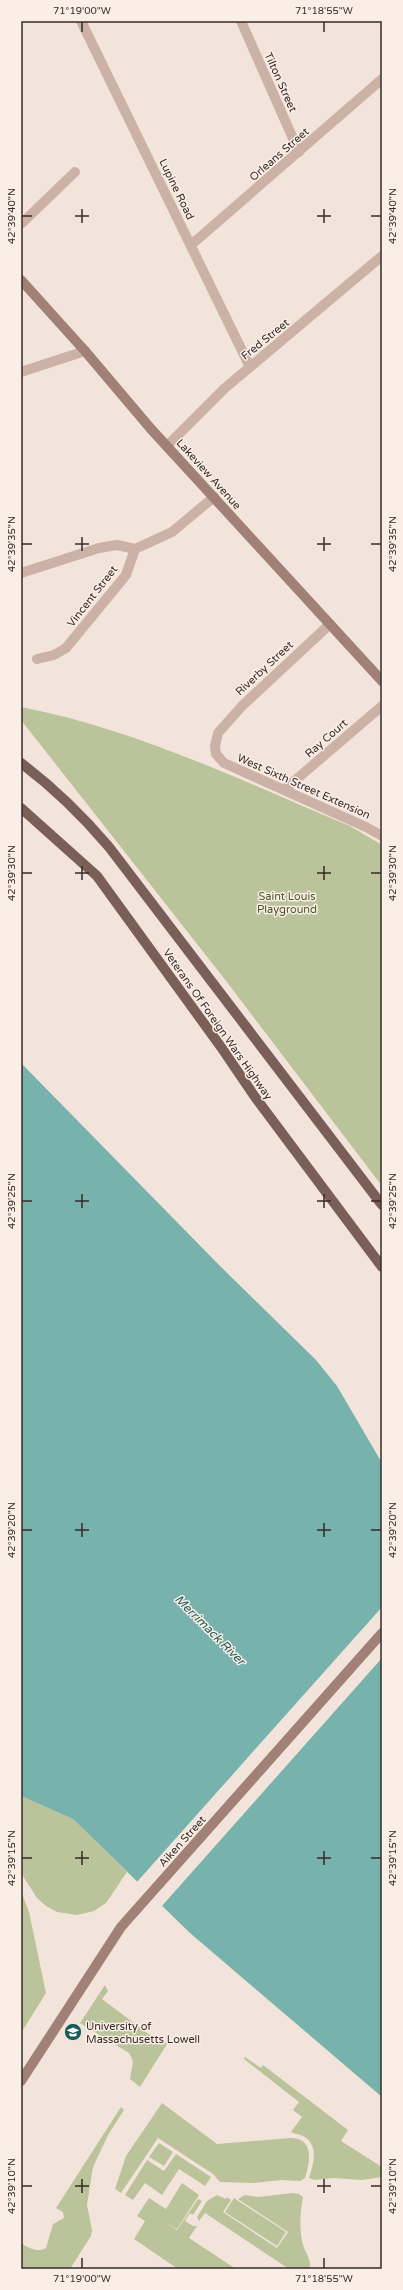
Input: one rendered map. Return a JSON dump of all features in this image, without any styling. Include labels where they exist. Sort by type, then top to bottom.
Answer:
[{"type":"main road","name":"Lakeview Avenue","points":[[21,280],[167,446],[382,681]]},
{"type":"main road","name":"Veterans Of Foreign Wars Highway","points":[[21,763],[51,786],[86,820],[109,847],[382,1205]]},
{"type":"main road","name":"Veterans Of Foreign Wars Highway","points":[[21,808],[96,876],[221,1047],[255,1097],[382,1268]]},
{"type":"main road","name":"Aiken Street","points":[[21,2081],[113,1940],[135,1911],[382,1633]]},
{"type":"street","name":"Lupine Road","points":[[81,21],[250,367]]},
{"type":"street","name":"Tilton Street","points":[[241,21],[300,152]]},
{"type":"street","name":"Orleans Street","points":[[191,245],[300,152],[382,79]]},
{"type":"street","points":[[21,224],[75,172]]},
{"type":"street","name":"Fred Street","points":[[167,446],[225,388],[382,256]]},
{"type":"street","points":[[21,372],[85,351]]},
{"type":"street","points":[[21,573],[99,548],[117,545],[135,549],[172,532],[214,497]]},
{"type":"street","name":"Vincent Street","points":[[37,659],[54,655],[66,648],[126,575],[135,549]]},
{"type":"street","name":"Riverby Street","points":[[218,733],[242,706],[330,624]]},
{"type":"street","name":"Ray Court","points":[[285,789],[382,706]]},
{"type":"street","name":"West Sixth Street Extension","points":[[218,733],[215,746],[216,754],[224,763],[285,789],[382,836]]},
{"type":"green space","name":"Saint Louis Playground","points":[[21,707],[63,717],[147,742],[229,774],[350,826],[382,845],[382,1186],[223,977],[21,720]]},
{"type":"green space","points":[[21,1796],[73,1819],[127,1872],[106,1903],[94,1911],[77,1915],[57,1912],[46,1906],[37,1898],[21,1873]]},
{"type":"green space","points":[[21,1891],[29,1912],[46,1993],[21,2033]]},
{"type":"green space","points":[[105,1985],[108,1991],[102,1999],[163,2045],[166,2042],[167,2044],[140,2087],[130,2079],[133,2061],[129,2053],[80,2023]]},
{"type":"green space","points":[[245,2057],[261,2068],[263,2065],[348,2130],[341,2141],[382,2167],[382,2177],[362,2180],[333,2178],[315,2180],[309,2178],[314,2160],[313,2149],[308,2140],[303,2136],[291,2132],[302,2117],[293,2110],[299,2102],[244,2059]]},
{"type":"green space","points":[[162,2103],[217,2144],[290,2138],[298,2139],[304,2142],[309,2152],[305,2178],[300,2181],[281,2180],[253,2183],[220,2182],[213,2174],[158,2138],[121,2193],[115,2189],[126,2156]]},
{"type":"green space","points":[[121,2107],[124,2110],[108,2135],[93,2167],[87,2205],[92,2230],[91,2236],[70,2269],[21,2269],[21,2243],[36,2250],[46,2248],[53,2224],[64,2218],[63,2212],[56,2208]]},
{"type":"green space","points":[[159,2143],[173,2152],[164,2166],[149,2157]]},
{"type":"green space","points":[[176,2154],[211,2177],[205,2186],[179,2169],[162,2195],[145,2183],[133,2200],[125,2195],[147,2160],[164,2171]]},
{"type":"green space","points":[[182,2183],[199,2195],[177,2229],[168,2224],[177,2230],[198,2199],[202,2201],[193,2215],[190,2213],[185,2221],[193,2226],[197,2226],[189,2238],[236,2269],[178,2269],[134,2239],[145,2221],[137,2216],[149,2198],[166,2209]]},
{"type":"green space","points":[[293,2193],[299,2194],[303,2197],[300,2227],[303,2245],[309,2259],[310,2269],[289,2269],[205,2213],[199,2221],[197,2217],[207,2201],[217,2195],[226,2199],[227,2197],[231,2200],[223,2212],[277,2248],[288,2232],[238,2199],[245,2195],[258,2197]]},
{"type":"green space","points":[[234,2198],[286,2232],[277,2246],[225,2212]]},
{"type":"water","name":"Merrimack River","points":[[21,1063],[220,1266],[316,1360],[337,1386],[382,1463],[382,2097],[190,1933],[73,1819],[21,1796]]},
{"type":"pier","points":[[382,1607],[382,1658],[161,1907],[136,1883]]},
{"type":"place","name":"University of Massachusetts Lowell","points":[[73,2032]]}]
